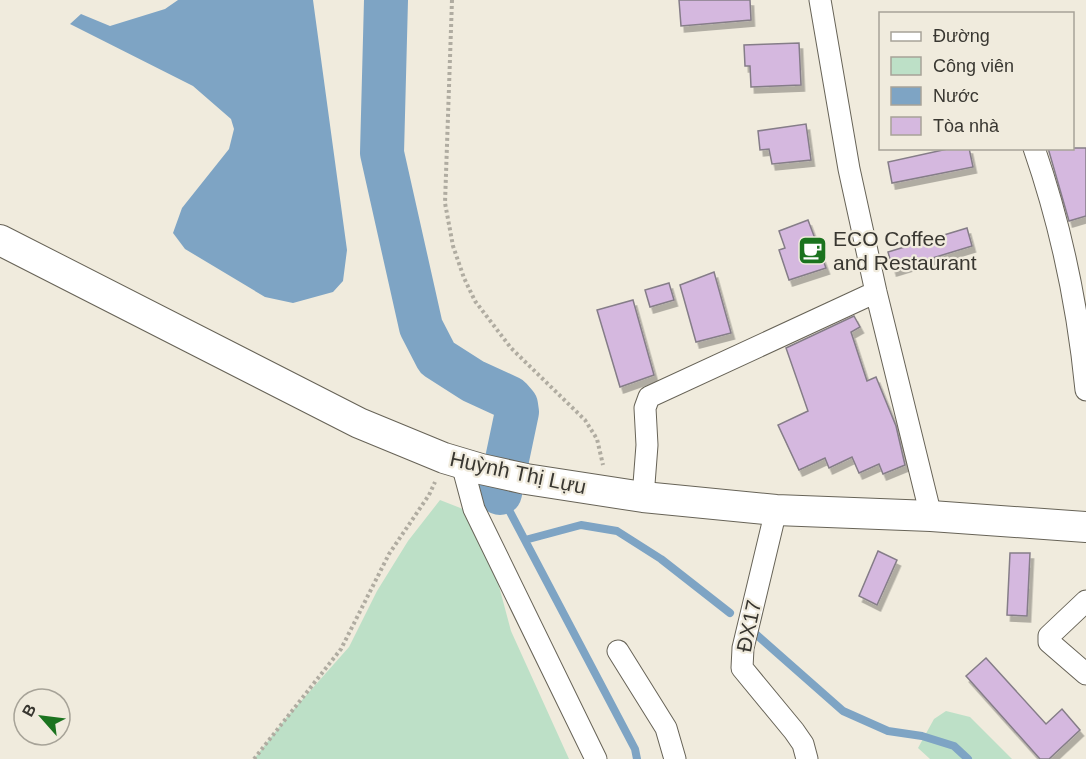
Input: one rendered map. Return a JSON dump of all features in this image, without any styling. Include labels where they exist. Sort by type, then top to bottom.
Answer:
[{"type":"street","points":[[820,0],[849,169],[876,292],[931,516]]},
{"type":"street","points":[[1035,150],[1055,214],[1075,304],[1086,390]]},
{"type":"street","name":"Huỳnh Thị Lựu","points":[[0,240],[359,423],[462,464],[526,479],[643,497],[776,510],[931,516],[1086,527]]},
{"type":"street","points":[[643,497],[647,445],[645,408],[649,397],[876,292]]},
{"type":"street","points":[[462,464],[474,509],[596,759]]},
{"type":"street","name":"ĐX17","points":[[776,510],[741,660],[742,668],[803,744],[807,759]]},
{"type":"street","points":[[1086,601],[1048,636],[1049,642],[1086,674]]},
{"type":"street","points":[[618,651],[666,728],[675,759]]},
{"type":"path","points":[[452,0],[445,202],[453,246],[475,301],[492,325],[532,370],[585,420],[597,439],[610,492]]},
{"type":"path","points":[[254,759],[341,649],[389,554],[429,495],[462,464]]},
{"type":"green space","points":[[440,500],[468,511],[492,560],[511,631],[569,759],[254,759],[287,717],[349,647],[377,591],[408,541]]},
{"type":"green space","points":[[946,711],[970,717],[1012,759],[930,759],[918,748],[934,719]]},
{"type":"water","points":[[178,0],[313,0],[347,250],[343,281],[333,292],[293,303],[265,297],[185,249],[173,233],[182,208],[229,149],[234,129],[231,119],[193,86],[70,24],[81,14],[110,26],[165,9]]},
{"type":"building","points":[[679,0],[750,0],[751,20],[681,26]]},
{"type":"building","points":[[799,43],[801,85],[751,87],[750,66],[745,66],[744,45]]},
{"type":"building","points":[[806,124],[811,160],[772,164],[769,149],[760,150],[758,131]]},
{"type":"building","points":[[1086,148],[1086,216],[1069,221],[1049,150]]},
{"type":"building","points":[[943,150],[969,150],[973,167],[892,183],[888,162]]},
{"type":"building","points":[[808,220],[826,268],[789,280],[779,250],[785,248],[779,231]]},
{"type":"building","points":[[967,228],[972,246],[893,270],[888,252]]},
{"type":"building","points":[[714,272],[731,333],[696,342],[680,285]]},
{"type":"building","points":[[669,283],[674,300],[650,307],[645,290]]},
{"type":"building","points":[[633,300],[654,375],[620,387],[597,310]]},
{"type":"building","points":[[854,316],[860,327],[851,332],[867,381],[876,377],[896,426],[905,465],[883,474],[879,464],[859,473],[852,457],[829,468],[825,458],[799,470],[778,425],[808,411],[786,348]]},
{"type":"building","points":[[878,551],[897,560],[877,605],[859,596]]},
{"type":"building","points":[[1010,553],[1030,553],[1027,616],[1007,615]]},
{"type":"building","points":[[986,658],[1046,724],[1062,709],[1080,730],[1049,759],[1040,759],[966,676]]},
{"type":"waterway","points":[[386,0],[382,153],[421,327],[437,358],[473,381],[510,398],[516,405],[517,412],[500,493]]},
{"type":"waterway","points":[[500,493],[635,749],[637,759]]},
{"type":"waterway","points":[[525,540],[581,525],[617,531],[661,559],[730,613]]},
{"type":"waterway","points":[[750,629],[843,711],[888,731],[922,736],[954,746],[968,759]]},
{"type":"place","name":"ECO Coffee and Restaurant","points":[[812,251]]}]
